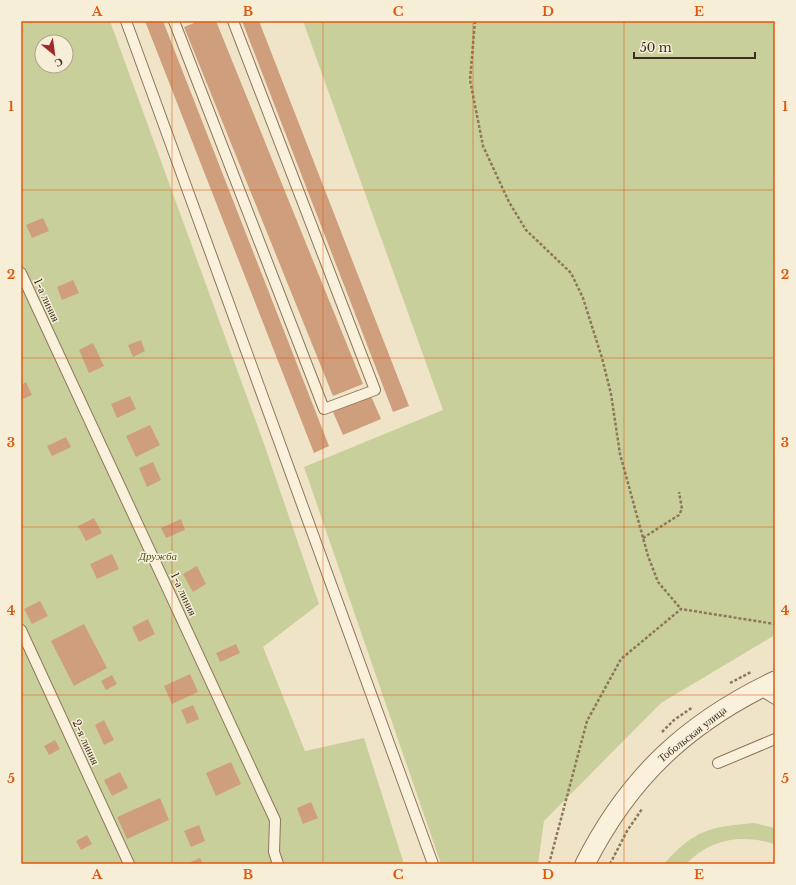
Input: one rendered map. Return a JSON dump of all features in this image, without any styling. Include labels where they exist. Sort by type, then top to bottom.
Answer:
[{"type":"street","name":"Тобольская улица","points":[[584,864],[597,839],[616,810],[637,782],[657,760],[713,715],[767,685]]},
{"type":"lane","points":[[126,21],[433,864]]},
{"type":"lane","points":[[174,21],[324,409],[374,390],[233,21]]},
{"type":"lane","name":"1-а линия","points":[[21,273],[275,820],[274,852],[278,864]]},
{"type":"lane","name":"2-я линия","points":[[21,630],[129,864]]},
{"type":"lane","points":[[767,685],[775,699]]},
{"type":"lane","points":[[718,763],[775,739]]},
{"type":"path","points":[[475,21],[470,80],[483,146],[509,202],[526,230],[571,273],[583,298],[602,358],[610,394],[620,454],[643,538],[658,582],[681,609],[775,624]]},
{"type":"path","points":[[643,538],[679,515],[682,509],[679,492]]},
{"type":"path","points":[[549,864],[587,721],[621,659],[681,609]]},
{"type":"path","points":[[610,864],[627,831],[644,805]]},
{"type":"green space","name":"Дружба","points":[[21,21],[110,21],[263,441],[319,604],[263,647],[305,751],[364,738],[404,864],[21,864]]},
{"type":"green space","points":[[303,21],[775,21],[775,635],[661,703],[544,821],[538,864],[441,864],[304,467],[443,410]]},
{"type":"green space","points":[[754,823],[775,828],[775,844],[751,839],[728,840],[706,848],[686,864],[664,864],[685,843],[704,832],[726,826]]},
{"type":"building","points":[[145,21],[163,21],[329,446],[314,453]]},
{"type":"building","points":[[199,21],[216,21],[363,384],[333,396],[184,27]]},
{"type":"building","points":[[242,21],[259,21],[409,406],[393,412]]},
{"type":"building","points":[[43,218],[49,231],[32,238],[26,225]]},
{"type":"building","points":[[73,280],[79,293],[62,300],[57,287]]},
{"type":"building","points":[[141,340],[145,351],[133,357],[128,345]]},
{"type":"building","points":[[93,343],[104,366],[89,373],[79,350]]},
{"type":"building","points":[[26,382],[32,395],[23,399],[21,394],[21,385]]},
{"type":"building","points":[[130,396],[136,409],[117,418],[111,404]]},
{"type":"building","points":[[371,396],[381,419],[343,435],[333,412]]},
{"type":"building","points":[[150,425],[160,445],[136,457],[126,436]]},
{"type":"building","points":[[66,437],[71,447],[52,456],[47,446]]},
{"type":"building","points":[[153,462],[161,480],[147,487],[139,468]]},
{"type":"building","points":[[94,518],[102,533],[86,541],[78,526]]},
{"type":"building","points":[[181,519],[185,530],[166,538],[161,528]]},
{"type":"building","points":[[112,554],[119,569],[97,579],[90,564]]},
{"type":"building","points":[[197,566],[206,584],[193,592],[183,574]]},
{"type":"building","points":[[40,601],[48,616],[32,624],[24,609]]},
{"type":"building","points":[[148,619],[155,634],[139,642],[132,627]]},
{"type":"building","points":[[84,624],[107,668],[74,686],[51,641]]},
{"type":"building","points":[[236,644],[240,653],[220,662],[216,653]]},
{"type":"building","points":[[190,674],[198,692],[172,704],[164,686]]},
{"type":"building","points":[[112,675],[117,684],[106,690],[101,681]]},
{"type":"building","points":[[193,705],[199,719],[187,724],[181,710]]},
{"type":"building","points":[[104,720],[114,740],[104,745],[95,725]]},
{"type":"building","points":[[55,740],[60,749],[49,755],[44,746]]},
{"type":"building","points":[[231,762],[241,784],[216,796],[206,773]]},
{"type":"building","points":[[120,772],[128,788],[112,796],[104,780]]},
{"type":"building","points":[[160,798],[169,820],[127,839],[117,817]]},
{"type":"building","points":[[311,802],[318,818],[303,824],[297,808]]},
{"type":"building","points":[[199,825],[205,841],[191,847],[184,831]]},
{"type":"building","points":[[87,835],[92,844],[81,850],[76,841]]},
{"type":"building","points":[[200,858],[203,864],[186,864]]}]
